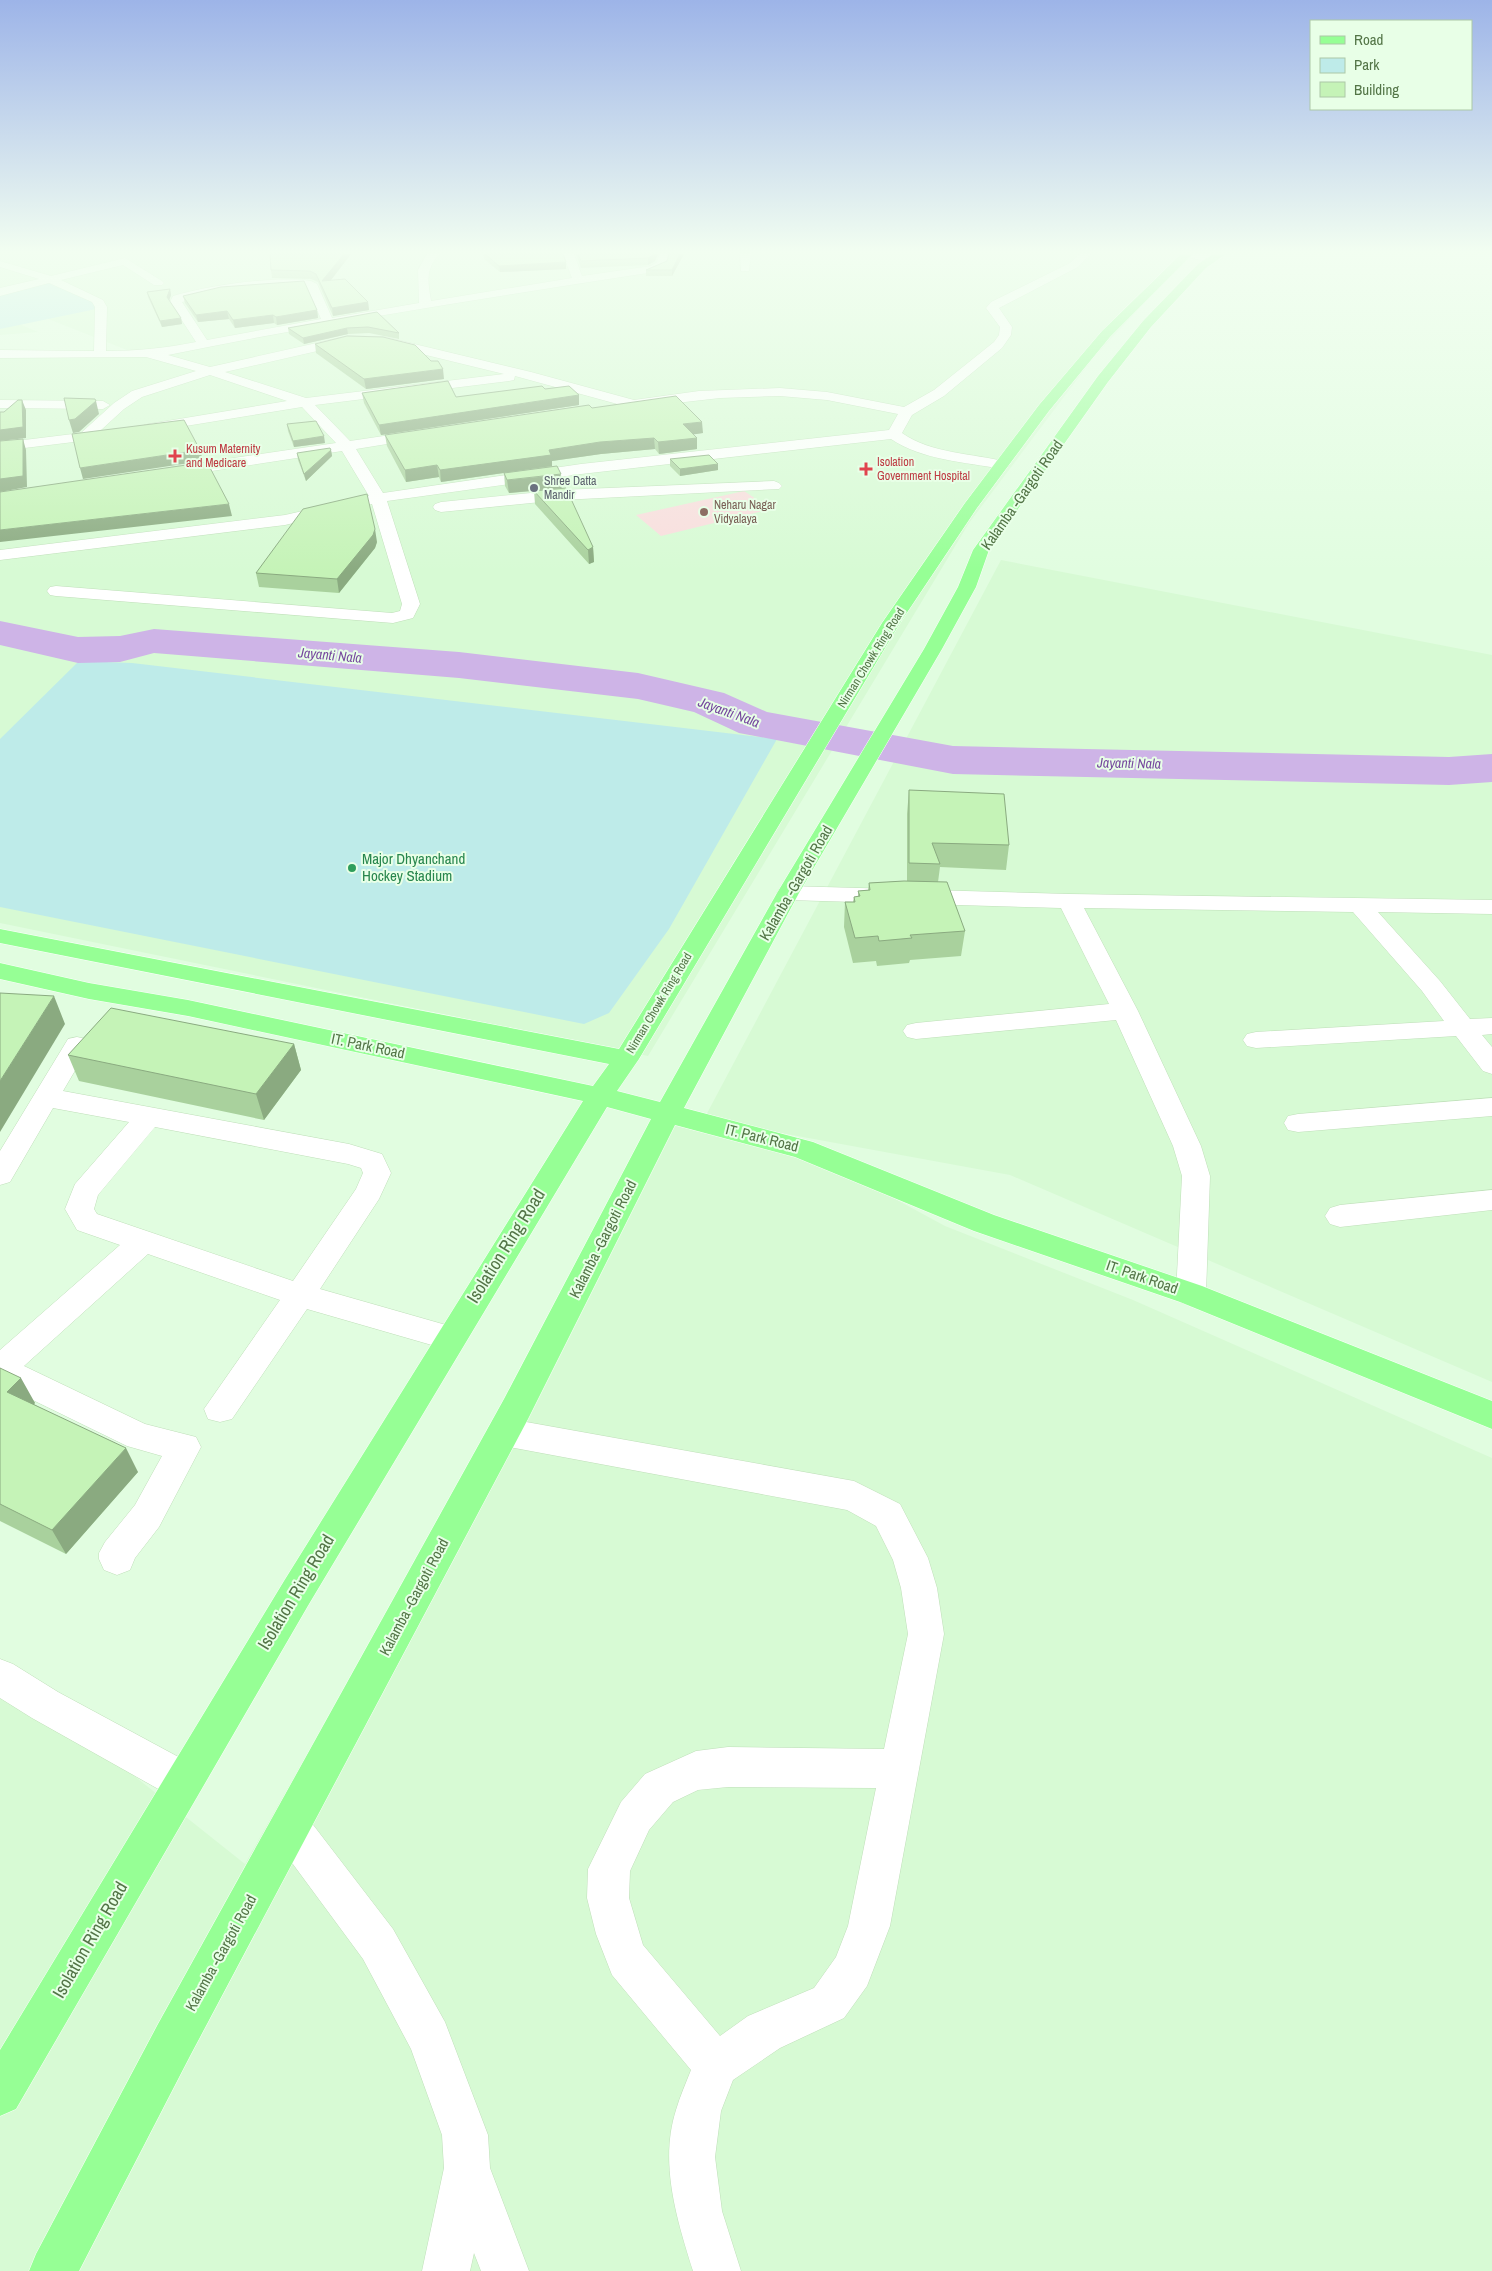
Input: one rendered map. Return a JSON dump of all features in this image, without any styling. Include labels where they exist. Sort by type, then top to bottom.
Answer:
[{"type":"main road","name":"Nirman Chowk Ring Road","points":[[600,1096],[626,1059],[891,623],[1002,465],[1044,408],[1084,360]]},
{"type":"main road","name":"Kalamba -Gargoti Road","points":[[53,2271],[174,2040],[504,1432],[666,1114],[771,927],[788,893],[877,744],[967,587],[981,550],[1118,360]]},
{"type":"main road","points":[[0,936],[626,1059]]},
{"type":"main road","name":"IT. Park Road","points":[[0,971],[89,991],[206,1011],[600,1096],[803,1149],[984,1223],[1191,1294],[1492,1415]]},
{"type":"main road","name":"Isolation Ring Road","points":[[0,2093],[183,1781],[449,1338],[600,1096]]},
{"type":"street","points":[[56,591],[393,618],[406,614],[411,604],[380,506],[346,445],[305,402],[170,360]]},
{"type":"street","points":[[84,438],[119,406],[137,394],[210,371],[255,360]]},
{"type":"street","points":[[464,360],[632,404]]},
{"type":"street","points":[[894,434],[906,412],[939,393],[980,360]]},
{"type":"street","points":[[138,430],[305,402],[526,375]]},
{"type":"street","points":[[593,410],[685,397],[800,393],[855,400],[906,412]]},
{"type":"street","points":[[0,404],[119,406]]},
{"type":"street","points":[[162,474],[435,432]]},
{"type":"street","points":[[0,447],[111,434]]},
{"type":"street","points":[[0,555],[285,520],[380,506],[581,469],[894,434],[910,445],[925,450],[1002,465]]},
{"type":"street","points":[[429,508],[561,495],[774,486]]},
{"type":"street","points":[[380,506],[401,512]]},
{"type":"street","points":[[788,893],[1069,901],[1492,907]]},
{"type":"street","points":[[1069,901],[1125,1011],[1187,1146],[1196,1176],[1191,1294]]},
{"type":"street","points":[[1359,905],[1431,986],[1492,1065]]},
{"type":"street","points":[[916,1031],[1125,1011]]},
{"type":"street","points":[[1256,1040],[1492,1026]]},
{"type":"street","points":[[0,1175],[77,1044]]},
{"type":"street","points":[[45,1098],[349,1154],[372,1161],[377,1173],[369,1192],[220,1409]]},
{"type":"street","points":[[1298,1123],[1492,1107]]},
{"type":"street","points":[[149,1116],[85,1191],[79,1209],[87,1222],[300,1295],[449,1338]]},
{"type":"street","points":[[1340,1216],[1492,1200]]},
{"type":"street","points":[[117,1559],[117,1553],[147,1516],[184,1447],[139,1436],[0,1369],[144,1241]]},
{"type":"street","points":[[504,1432],[854,1496],[888,1515],[910,1558],[919,1588],[926,1634],[869,1926],[852,1971],[829,2003],[764,2032],[716,2065],[698,2111],[692,2157],[698,2211],[717,2271]]},
{"type":"street","points":[[0,1677],[45,1705],[183,1781]]},
{"type":"street","points":[[716,2065],[627,1960],[617,1934],[608,1898],[610,1869],[635,1816],[659,1788],[696,1770],[728,1766],[900,1769]]},
{"type":"street","points":[[290,1827],[378,1944],[428,2038],[465,2135],[467,2168],[446,2271]]},
{"type":"street","points":[[467,2168],[505,2271]]},
{"type":"shaded area","points":[[0,360],[1092,360],[969,523],[648,1056],[0,923]]},
{"type":"shaded area","name":"Neharu Nagar Vidyalaya","points":[[744,491],[771,509],[661,536],[636,515]]},
{"type":"shaded area","points":[[1001,560],[1492,655],[1492,1382],[1010,1175],[704,1119]]},
{"type":"shaded area","points":[[667,1114],[803,1149],[945,1226],[1133,1300],[1492,1458],[1492,2271],[0,2271],[0,1677],[45,1705],[245,1864]]},
{"type":"green space","name":"Major Dhyanchand Hockey Stadium","points":[[79,661],[132,663],[777,739],[669,929],[609,1013],[584,1024],[0,907],[0,739]]},
{"type":"building","points":[[337,360],[430,360],[438,361],[443,369],[364,379]]},
{"type":"building","points":[[448,381],[456,397],[542,386],[545,389],[569,386],[579,395],[379,425],[362,393]]},
{"type":"building","points":[[676,396],[702,422],[683,424],[697,438],[658,442],[654,438],[600,442],[549,450],[551,455],[440,470],[437,465],[405,470],[385,435],[589,405],[592,408]]},
{"type":"building","points":[[64,398],[95,399],[96,401],[75,419],[69,420]]},
{"type":"building","points":[[18,400],[22,400],[23,427],[0,430],[0,412],[4,412]]},
{"type":"building","points":[[184,420],[200,450],[80,468],[72,434]]},
{"type":"building","points":[[316,421],[324,436],[293,441],[287,424]]},
{"type":"building","points":[[23,439],[23,476],[0,479],[0,441]]},
{"type":"building","points":[[330,448],[331,450],[304,474],[297,453]]},
{"type":"building","points":[[709,455],[718,464],[680,469],[670,459]]},
{"type":"building","points":[[207,462],[229,504],[0,530],[0,492]]},
{"type":"building","points":[[557,466],[561,474],[507,480],[504,473]]},
{"type":"building","points":[[566,488],[593,547],[588,550],[534,491]]},
{"type":"building","points":[[367,494],[375,529],[373,535],[337,579],[256,573],[303,509]]},
{"type":"building","points":[[909,790],[1004,794],[1009,845],[932,843],[940,864],[909,863]]},
{"type":"building","points":[[904,881],[947,882],[965,931],[910,935],[912,938],[879,941],[878,936],[855,938],[845,902],[855,902],[854,897],[860,896],[858,891],[870,890],[869,883]]},
{"type":"building","points":[[0,993],[54,996],[0,1081]]},
{"type":"building","points":[[111,1008],[294,1044],[256,1094],[68,1055]]},
{"type":"building","points":[[0,1368],[21,1378],[7,1392],[126,1448],[52,1530],[0,1504]]},
{"type":"waterway","name":"Jayanti Nala","points":[[0,633],[78,650],[120,649],[154,641],[459,665],[638,686],[708,702],[755,723],[953,760],[1449,771],[1492,768]]},
{"type":"place","name":"Kusum Maternity and Medicare","points":[[175,456]]},
{"type":"place","name":"Isolation Government Hospital","points":[[866,469]]},
{"type":"place","name":"Shree Datta Mandir","points":[[534,488]]},
{"type":"place","name":"Neharu Nagar Vidyalaya","points":[[704,512]]},
{"type":"place","name":"Major Dhyanchand Hockey Stadium","points":[[352,868]]}]
